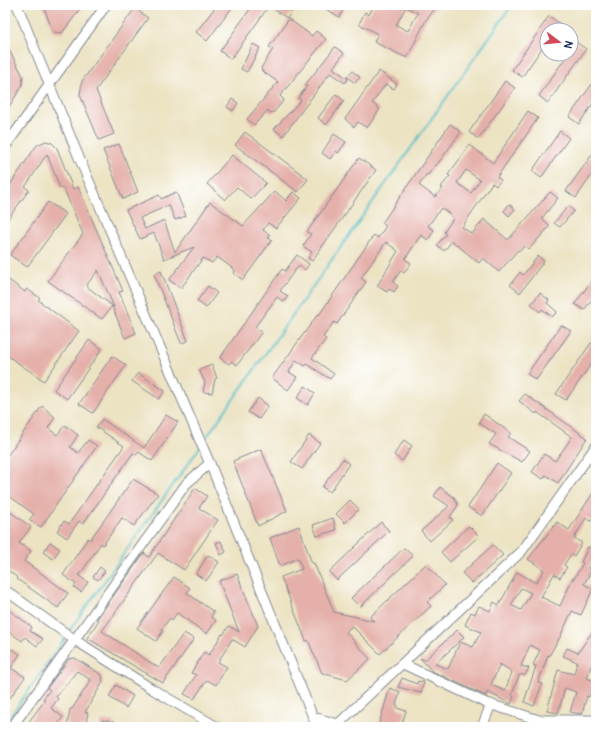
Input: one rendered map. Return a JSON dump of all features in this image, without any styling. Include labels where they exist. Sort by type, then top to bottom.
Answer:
[{"type":"street","points":[[17,5],[210,463],[317,727]]},
{"type":"street","points":[[5,147],[106,5]]},
{"type":"street","points":[[313,717],[338,724],[522,551],[596,446]]},
{"type":"street","points":[[12,727],[73,639],[186,484],[210,463]]},
{"type":"street","points":[[5,590],[73,639],[217,727]]},
{"type":"street","points":[[403,664],[490,704],[538,724],[596,720]]},
{"type":"street","points":[[482,727],[490,704]]},
{"type":"building","points":[[43,5],[83,5],[62,33],[53,32]]},
{"type":"building","points":[[217,5],[234,5],[207,41],[196,32]]},
{"type":"building","points":[[253,5],[281,5],[292,12],[287,18],[269,6],[231,59],[220,51]]},
{"type":"building","points":[[319,5],[347,5],[339,17]]},
{"type":"building","points":[[374,5],[438,5],[426,20],[407,58],[374,42],[378,34],[359,24],[365,12],[369,15]],"holes":[[[406,7],[418,13],[408,31],[396,25]]]},
{"type":"building","points":[[135,8],[148,18],[96,90],[114,134],[99,140],[80,95],[82,81]]},
{"type":"building","points":[[549,16],[558,22],[545,22]]},
{"type":"building","points":[[289,19],[312,36],[316,31],[326,39],[280,96],[284,100],[274,112],[270,113],[268,110],[254,125],[247,119],[278,82],[262,71],[261,68],[273,49],[269,47]]},
{"type":"building","points":[[539,31],[539,53],[522,77],[512,70]]},
{"type":"building","points":[[5,42],[23,76],[22,86],[5,113]]},
{"type":"building","points":[[253,44],[260,48],[247,72],[241,69]]},
{"type":"building","points":[[579,44],[586,49],[579,59]]},
{"type":"building","points":[[335,47],[344,53],[333,68],[348,79],[345,83],[330,73],[283,136],[274,129],[301,100],[298,98],[307,86],[305,85]]},
{"type":"building","points":[[562,62],[577,62],[548,103],[539,96]]},
{"type":"building","points":[[352,71],[360,77],[355,83],[347,77]]},
{"type":"building","points":[[379,71],[397,84],[394,89],[386,84],[372,103],[380,109],[367,128],[358,122],[354,127],[345,119]]},
{"type":"building","points":[[596,78],[596,99],[579,124],[569,117]]},
{"type":"building","points":[[505,81],[515,88],[478,139],[469,132]]},
{"type":"building","points":[[336,94],[344,101],[326,125],[318,118]]},
{"type":"building","points":[[232,99],[238,103],[233,111],[227,107]]},
{"type":"building","points":[[528,111],[538,118],[497,177],[501,180],[496,186],[492,183],[462,227],[472,234],[484,219],[508,240],[550,192],[558,198],[542,218],[550,226],[529,249],[524,246],[520,251],[518,250],[499,272],[483,258],[479,263],[452,241],[444,251],[437,245],[446,234],[444,232],[453,219],[451,215],[441,208],[428,226],[434,230],[428,240],[421,235],[405,259],[411,263],[404,273],[401,270],[393,282],[398,286],[394,292],[389,289],[387,292],[377,286],[398,251],[386,242],[361,278],[366,282],[337,324],[334,322],[323,337],[326,339],[312,358],[334,374],[330,379],[307,364],[305,366],[296,360],[289,372],[297,377],[288,390],[272,378],[318,314],[319,315],[374,235],[378,238],[386,226],[382,223],[450,124],[461,132],[436,166],[435,165],[419,185],[435,197],[443,188],[441,187],[450,176],[448,175],[470,145],[493,163]],"holes":[[[466,170],[480,180],[471,193],[457,183]]]},
{"type":"building","points":[[560,131],[569,138],[541,178],[532,171]]},
{"type":"building","points":[[245,132],[308,179],[298,192],[235,145]]},
{"type":"building","points":[[334,134],[346,142],[338,153],[336,151],[330,159],[322,153]]},
{"type":"building","points":[[46,141],[52,143],[57,148],[73,189],[78,187],[123,291],[119,292],[136,333],[125,338],[112,306],[102,319],[48,281],[83,234],[63,187],[60,188],[47,154],[25,187],[29,190],[5,223],[5,192],[37,145]],"holes":[[[98,270],[114,307],[86,286]]]},
{"type":"building","points":[[119,144],[138,192],[123,199],[103,150]]},
{"type":"building","points":[[596,149],[596,169],[576,198],[566,191]]},
{"type":"building","points":[[232,155],[266,183],[251,199],[237,187],[225,200],[207,184]]},
{"type":"building","points":[[359,158],[376,170],[312,261],[308,258],[312,252],[303,246],[311,234],[307,232]]},
{"type":"building","points":[[275,191],[286,201],[293,192],[301,198],[276,228],[268,223],[263,230],[270,235],[268,238],[272,240],[243,280],[233,273],[235,270],[217,257],[212,263],[203,258],[181,288],[169,280],[194,247],[164,259],[154,233],[140,239],[126,210],[159,195],[161,199],[176,192],[186,216],[175,220],[169,205],[140,218],[145,229],[164,220],[175,252],[210,202],[243,226]]},
{"type":"building","points":[[48,202],[66,214],[27,267],[10,255]]},
{"type":"building","points":[[509,204],[515,209],[509,216],[504,211]]},
{"type":"building","points":[[568,206],[574,211],[560,227],[554,223]]},
{"type":"building","points":[[297,255],[309,264],[305,270],[300,266],[295,270],[280,291],[288,296],[284,302],[277,297],[255,327],[262,332],[237,365],[231,361],[229,364],[220,358],[282,269],[285,271]]},
{"type":"building","points":[[538,256],[544,261],[520,293],[510,285],[520,272],[523,275]]},
{"type":"building","points":[[161,271],[188,341],[181,343],[154,274]]},
{"type":"building","points":[[596,274],[596,294],[584,310],[575,304]]},
{"type":"building","points":[[5,277],[25,292],[27,289],[40,298],[38,300],[79,331],[44,381],[5,354]]},
{"type":"building","points":[[208,286],[217,293],[206,308],[197,301]]},
{"type":"building","points":[[540,293],[549,300],[547,303],[557,312],[552,317],[542,309],[540,312],[531,304]]},
{"type":"building","points":[[561,325],[571,331],[536,380],[527,374]]},
{"type":"building","points":[[89,340],[102,349],[67,399],[54,390]]},
{"type":"building","points":[[591,343],[596,347],[596,357],[566,400],[556,394]]},
{"type":"building","points":[[112,356],[126,365],[93,413],[79,404]]},
{"type":"building","points":[[212,365],[217,378],[215,379],[212,393],[203,392],[205,382],[199,370]]},
{"type":"building","points":[[138,373],[165,391],[159,399],[132,381]]},
{"type":"building","points":[[305,386],[315,393],[308,405],[297,398]]},
{"type":"building","points":[[525,394],[587,438],[558,483],[546,475],[543,479],[532,472],[544,454],[555,461],[572,437],[537,412],[536,414],[519,401]]},
{"type":"building","points":[[258,398],[268,406],[259,419],[248,412]]},
{"type":"building","points":[[42,406],[55,417],[48,428],[57,435],[65,425],[78,435],[70,447],[78,453],[88,440],[97,446],[41,527],[29,520],[34,514],[5,493],[5,459]]},
{"type":"building","points":[[484,414],[511,433],[508,437],[530,451],[522,462],[489,444],[496,434],[479,423]]},
{"type":"building","points":[[166,415],[178,422],[152,461],[139,452],[136,455],[133,453],[83,524],[79,521],[67,538],[57,531],[64,521],[69,524],[124,446],[96,427],[102,419],[144,448]]},
{"type":"building","points":[[309,435],[320,443],[302,469],[291,462]]},
{"type":"building","points":[[404,440],[412,446],[402,461],[394,455]]},
{"type":"building","points":[[261,449],[287,511],[258,526],[233,461]]},
{"type":"building","points":[[343,459],[349,464],[330,492],[322,487]]},
{"type":"building","points":[[497,463],[511,473],[482,516],[468,507]]},
{"type":"building","points":[[133,479],[158,494],[134,526],[122,518],[103,545],[101,543],[79,576],[88,582],[81,592],[74,587],[76,584],[63,575],[88,538],[90,540]]},
{"type":"building","points":[[440,487],[454,497],[458,505],[450,517],[453,520],[430,541],[421,531],[449,506],[434,496]]},
{"type":"building","points":[[195,488],[207,496],[199,508],[218,520],[184,570],[158,553],[102,631],[159,668],[184,633],[194,639],[163,683],[87,638],[99,620],[97,619],[144,553],[149,557]]},
{"type":"building","points":[[596,488],[596,514],[591,521],[586,518],[574,538],[582,543],[574,556],[571,554],[564,565],[567,567],[560,578],[554,574],[541,597],[560,606],[573,578],[574,579],[583,563],[581,562],[588,547],[596,550],[596,557],[588,568],[592,570],[584,584],[593,589],[581,615],[572,611],[560,637],[549,656],[548,655],[538,683],[542,684],[534,706],[524,702],[536,666],[533,665],[540,650],[530,645],[521,666],[529,668],[525,675],[519,675],[512,695],[514,697],[511,704],[487,692],[486,696],[432,671],[420,658],[425,660],[457,630],[464,637],[435,664],[448,669],[460,642],[473,647],[481,632],[465,625],[471,612],[475,614],[479,606],[490,611],[494,602],[499,605],[517,572],[536,583],[544,570],[528,559],[557,522],[569,530]],"holes":[[[521,588],[531,593],[521,610],[511,605]],[[500,664],[512,672],[505,691],[491,685]]]},
{"type":"building","points":[[350,500],[359,509],[345,523],[336,514]]},
{"type":"building","points":[[5,508],[31,527],[19,543],[31,551],[24,561],[68,593],[58,608],[17,579],[18,578],[5,568]]},
{"type":"building","points":[[333,518],[336,530],[317,536],[313,525]]},
{"type":"building","points":[[381,522],[389,531],[337,580],[329,572]]},
{"type":"building","points":[[299,526],[312,564],[314,563],[334,612],[374,621],[370,617],[426,564],[445,585],[427,602],[431,606],[380,654],[352,626],[346,632],[370,659],[347,680],[322,673],[308,640],[306,641],[281,577],[302,569],[298,558],[280,566],[270,538]]},
{"type":"building","points":[[469,526],[479,536],[450,562],[441,552]]},
{"type":"building","points":[[221,541],[226,552],[221,555],[216,543]]},
{"type":"building","points":[[50,542],[60,549],[53,559],[43,552]]},
{"type":"building","points":[[493,545],[503,555],[472,583],[462,573]]},
{"type":"building","points":[[404,548],[413,556],[360,607],[351,598]]},
{"type":"building","points":[[208,555],[219,562],[206,581],[196,574]]},
{"type":"building","points":[[100,567],[105,571],[98,580],[93,577]]},
{"type":"building","points":[[237,574],[258,626],[245,647],[232,639],[218,662],[227,667],[216,685],[207,680],[194,699],[184,694],[196,675],[191,673],[204,652],[209,655],[222,634],[223,635],[229,626],[239,632],[219,581]]},
{"type":"building","points":[[174,577],[190,588],[187,593],[214,612],[211,617],[216,620],[207,634],[177,613],[172,620],[170,618],[161,630],[163,631],[156,641],[137,628]]},
{"type":"building","points":[[9,610],[32,627],[30,631],[43,639],[37,646],[25,637],[22,641],[5,629],[5,616]]},
{"type":"building","points":[[596,626],[596,662],[593,660],[587,678],[595,681],[589,697],[587,696],[582,714],[570,712],[576,692],[565,688],[558,713],[547,711],[558,670],[574,674],[577,662],[563,656],[567,648],[578,653]]},
{"type":"building","points":[[12,649],[20,654],[11,668],[25,677],[10,698],[5,695],[5,659]]},
{"type":"building","points":[[75,658],[102,675],[103,682],[85,712],[88,713],[85,727],[67,727],[70,709],[72,709],[91,680],[77,671],[56,697],[58,699],[51,708],[63,717],[56,727],[25,727],[45,700],[43,699],[50,690],[47,688],[69,659]]},
{"type":"building","points":[[402,678],[417,684],[418,681],[424,682],[421,693],[398,687]]},
{"type":"building","points":[[116,685],[133,696],[126,708],[109,697]]},
{"type":"building","points":[[390,688],[400,692],[396,705],[398,706],[397,708],[406,711],[401,727],[378,727]]},
{"type":"building","points":[[102,720],[114,722],[113,727],[100,727]]},
{"type":"waterway","points":[[203,442],[512,5]]},
{"type":"waterway","points":[[69,631],[200,447]]},
{"type":"waterway","points":[[5,724],[66,637]]}]
